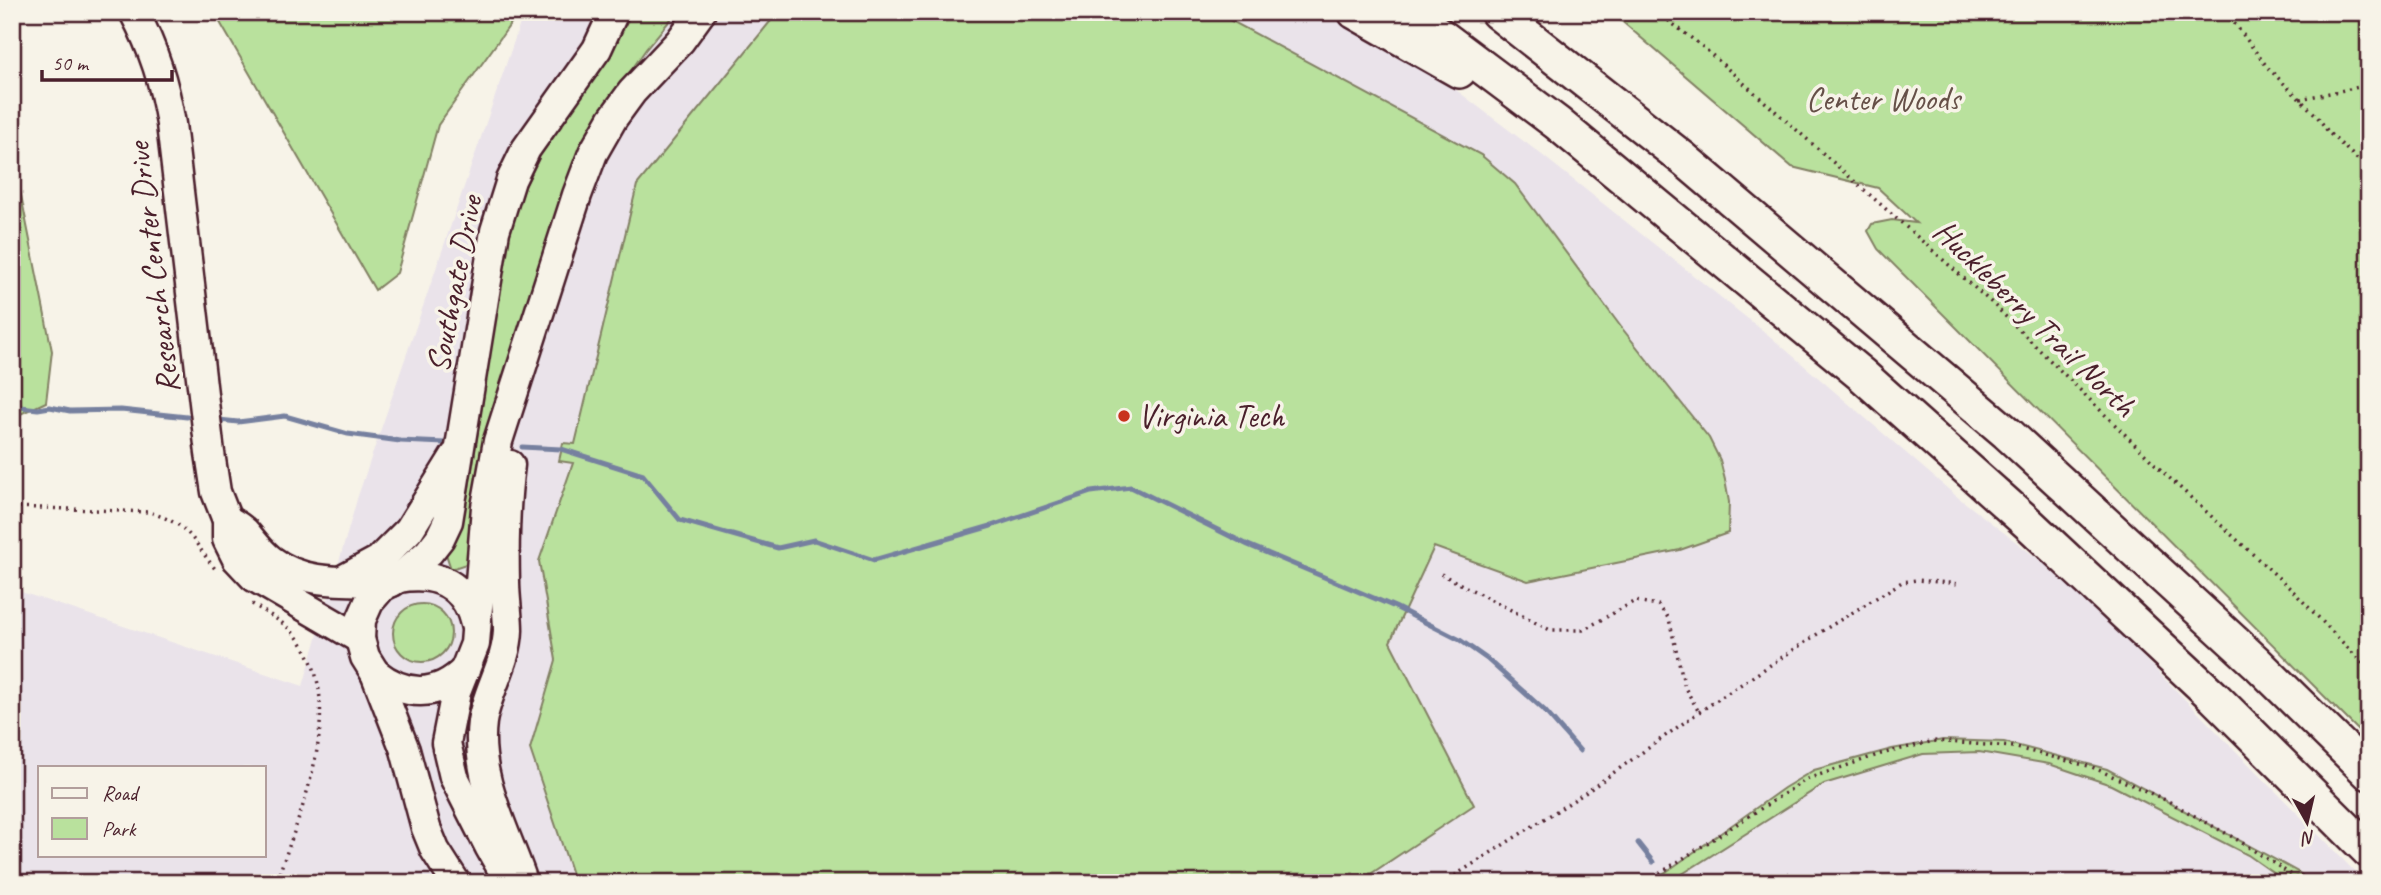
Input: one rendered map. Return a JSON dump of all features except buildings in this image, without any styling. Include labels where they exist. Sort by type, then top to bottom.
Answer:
[{"type":"highway","points":[[1355,12],[1557,123]]},
{"type":"highway","points":[[1409,12],[1557,123],[1862,375],[2010,506],[2214,697],[2369,851]]},
{"type":"highway","points":[[1497,12],[1685,160],[2007,433],[2256,662],[2369,773]]},
{"type":"main road","name":"Research Center Drive","points":[[134,12],[150,43],[163,81],[176,162],[210,453],[216,492],[227,520],[227,539],[237,559],[254,577],[360,639]]},
{"type":"main road","name":"Southgate Drive","points":[[360,639],[361,620],[369,602],[382,587],[396,580],[429,552],[444,529],[450,510],[495,231],[511,180],[526,149],[597,48],[614,12]]},
{"type":"main road","points":[[510,883],[454,776],[446,743],[456,692],[475,645],[481,555],[488,494],[498,442],[593,153],[632,92],[680,41],[701,12]]},
{"type":"main road","points":[[524,883],[483,765],[482,724],[487,701],[502,663],[508,630],[505,523],[514,431],[527,348]]},
{"type":"main road","points":[[339,582],[379,560],[395,545],[424,508],[460,448]]},
{"type":"main road","points":[[227,520],[243,530],[270,560],[309,578],[339,582],[396,580],[416,575],[450,584],[463,596],[472,610],[476,627]]},
{"type":"main road","points":[[360,639],[365,657],[375,673],[405,750],[426,828],[435,850],[456,883]]},
{"type":"main road","points":[[375,673],[390,684],[407,690],[426,691],[453,682],[465,670]]},
{"type":"path","name":"Huckleberry Trail North","points":[[1657,12],[1703,47],[1993,304],[2164,473],[2293,591],[2369,670]]},
{"type":"path","points":[[2226,12],[2268,68],[2317,116],[2329,133],[2369,170]]},
{"type":"path","points":[[2300,99],[2369,85]]},
{"type":"path","points":[[12,508],[149,512],[170,519],[188,531],[223,578]]},
{"type":"path","points":[[1441,574],[1550,630],[1583,630],[1635,601],[1658,605],[1669,619],[1685,688],[1699,712]]},
{"type":"path","points":[[1443,883],[1585,793],[1699,712],[1819,633],[1902,582],[1917,580],[1959,584]]},
{"type":"path","points":[[242,597],[285,624],[299,640],[316,674],[319,738],[315,767],[276,883]]},
{"type":"path","points":[[1641,883],[1807,779],[1881,754],[1934,741],[2013,747],[2092,767],[2170,802],[2236,839],[2304,883]]},
{"type":"path","points":[[1654,877],[1658,883]]},
{"type":"shaded area","name":"Virginia Tech","points":[[524,12],[1353,12],[1542,155],[1772,338],[1955,495],[2072,585],[2366,883],[12,883],[12,589],[303,686],[358,496]]},
{"type":"green space","points":[[214,12],[519,12],[438,125],[397,273],[375,290]]},
{"type":"green space","points":[[629,12],[677,12],[646,49],[604,110],[472,562],[451,569],[446,554],[462,523],[469,488],[509,232],[526,184],[540,156],[611,53]]},
{"type":"green space","name":"Virginia Tech","points":[[778,12],[1215,12],[1481,155],[1515,184],[1621,327],[1709,438],[1720,460],[1725,480],[1729,502],[1728,533],[1680,550],[1528,581],[1434,547],[1390,642],[1474,805],[1357,883],[575,883],[530,749],[556,660],[539,561],[573,463],[559,461],[563,443],[575,444],[637,185]]},
{"type":"green space","name":"Center Woods","points":[[1611,12],[2369,12],[2369,741],[1878,249],[1868,231],[1872,224],[1892,220],[1916,223],[1878,188],[1792,167]]},
{"type":"green space","points":[[12,150],[52,351],[46,402],[12,418]]},
{"type":"green space","points":[[416,604],[428,604],[443,612],[451,627],[451,639],[443,654],[428,662],[416,662],[401,654],[393,639],[393,627],[401,612]]},
{"type":"green space","points":[[1943,740],[2004,742],[2107,769],[2298,872],[2312,883],[2288,883],[2248,855],[2111,785],[2049,764],[1979,752],[1923,754],[1824,784],[1668,883],[1643,883],[1666,872],[1784,788],[1814,770],[1892,749]]},
{"type":"waterway","points":[[12,406],[38,409],[50,407],[70,411],[121,410],[187,417]]},
{"type":"waterway","points":[[219,420],[238,422],[285,416],[348,434],[400,441],[445,443]]},
{"type":"waterway","points":[[522,447],[561,449],[643,475],[680,520],[778,548],[814,540],[874,560],[991,526],[1091,492],[1131,487],[1248,545],[1395,607],[1460,640],[1487,659],[1544,710],[1580,751]]},
{"type":"waterway","points":[[1638,843],[1653,862]]},
{"type":"place","name":"Virginia Tech","points":[[1124,416]]}]
